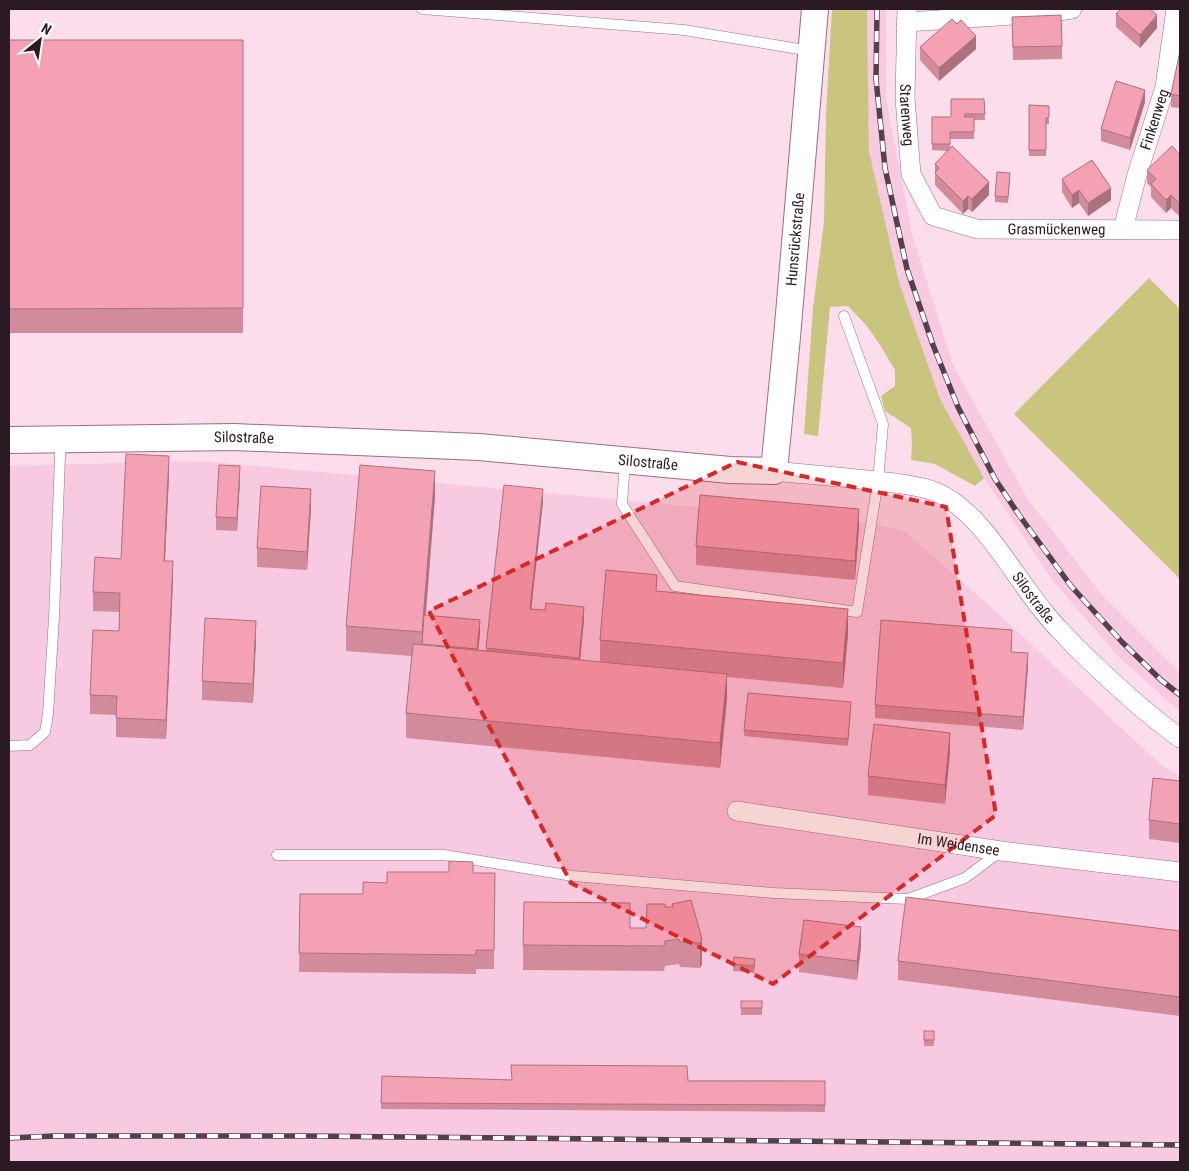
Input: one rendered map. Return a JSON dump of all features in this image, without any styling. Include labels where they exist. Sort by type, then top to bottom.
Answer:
[{"type":"main road","name":"Hunsrückstraße","points":[[774,471],[788,337],[815,9]]},
{"type":"main road","name":"Silostraße","points":[[9,440],[234,437],[479,447],[730,470],[774,471]]},
{"type":"street","points":[[907,16],[1044,13],[1072,9]]},
{"type":"street","name":"Finkenweg","points":[[1124,229],[1136,175],[1165,87],[1176,9]]},
{"type":"street","name":"Starenweg","points":[[907,16],[905,98],[911,174],[933,216]]},
{"type":"street","name":"Grasmückenweg","points":[[933,216],[977,228],[1180,230]]},
{"type":"street","name":"Silostraße","points":[[774,471],[878,481],[909,486],[935,491],[952,501],[969,515],[989,538],[1044,613],[1100,671],[1180,738]]},
{"type":"street","name":"Im Weidensee","points":[[738,810],[1001,851],[1180,872]]},
{"type":"lane","points":[[422,9],[684,30],[812,51]]},
{"type":"lane","points":[[626,460],[622,504],[675,586],[857,612],[878,481],[883,424],[844,316]]},
{"type":"lane","points":[[9,746],[30,745],[45,732],[48,714],[54,618],[60,440]]},
{"type":"lane","points":[[277,855],[444,855],[573,876],[774,893],[908,898],[965,878],[1001,851]]},
{"type":"highlighted area","points":[[737,462],[946,507],[996,815],[773,984],[571,883],[429,611]]},
{"type":"shaded area","points":[[832,9],[867,9],[869,151],[899,282],[940,399],[984,478],[975,486],[935,464],[911,460],[911,428],[885,411],[881,396],[895,386],[895,370],[866,325],[848,306],[830,307],[818,436],[804,434],[813,308],[824,222],[826,114]]},
{"type":"shaded area","points":[[867,9],[886,9],[886,98],[912,234],[953,365],[1027,498],[1103,596],[1180,673],[1180,712],[1118,656],[1053,581],[984,478],[940,399],[899,282],[869,151]]},
{"type":"shaded area","points":[[1149,278],[1180,309],[1180,579],[1014,414]]},
{"type":"shaded area","points":[[203,461],[870,523],[905,532],[991,607],[1160,764],[1180,776],[1180,1162],[9,1162],[9,466]]},
{"type":"building","points":[[1121,9],[1150,9],[1157,15],[1140,35],[1116,14]]},
{"type":"building","points":[[1061,15],[1062,46],[1013,47],[1012,17]]},
{"type":"building","points":[[952,19],[957,24],[961,20],[976,36],[939,68],[920,47]]},
{"type":"building","points":[[9,40],[243,40],[243,308],[9,309]]},
{"type":"building","points":[[1180,51],[1180,96],[1171,94]]},
{"type":"building","points":[[1116,81],[1145,90],[1130,138],[1101,129]]},
{"type":"building","points":[[951,99],[984,99],[985,114],[965,114],[964,117],[974,117],[974,132],[950,132],[950,144],[932,144],[932,117],[951,117]]},
{"type":"building","points":[[1029,105],[1049,106],[1049,117],[1046,118],[1046,150],[1029,150]]},
{"type":"building","points":[[952,146],[989,182],[972,199],[968,196],[963,201],[935,173],[939,168],[935,164]]},
{"type":"building","points":[[1172,146],[1180,155],[1180,204],[1171,195],[1166,200],[1151,184],[1156,179],[1147,170]]},
{"type":"building","points":[[1092,160],[1111,188],[1088,203],[1079,190],[1072,195],[1062,179]]},
{"type":"building","points":[[997,172],[1010,173],[1008,197],[995,196]]},
{"type":"building","points":[[126,454],[169,456],[164,561],[173,561],[166,720],[116,718],[117,696],[90,695],[93,630],[119,631],[120,593],[93,592],[95,557],[121,559]]},
{"type":"building","points":[[219,465],[240,466],[237,518],[216,517]]},
{"type":"building","points":[[360,465],[435,471],[422,632],[346,626]]},
{"type":"building","points":[[504,485],[543,489],[530,609],[545,610],[546,603],[584,607],[579,658],[486,648]]},
{"type":"building","points":[[261,486],[311,489],[307,552],[257,548]]},
{"type":"building","points":[[700,495],[859,509],[855,561],[696,546]]},
{"type":"building","points":[[606,570],[657,575],[656,591],[848,609],[843,663],[600,640]]},
{"type":"building","points":[[424,615],[480,620],[477,649],[422,644]]},
{"type":"building","points":[[205,618],[256,621],[253,684],[202,681]]},
{"type":"building","points":[[881,620],[1012,630],[1011,652],[1028,653],[1023,717],[875,705]]},
{"type":"building","points":[[413,644],[727,674],[720,743],[406,713]]},
{"type":"building","points":[[748,693],[851,702],[848,739],[744,730]]},
{"type":"building","points":[[874,724],[950,733],[945,785],[868,776]]},
{"type":"building","points":[[1153,778],[1180,781],[1180,824],[1149,820]]},
{"type":"building","points":[[449,861],[473,862],[473,873],[495,873],[494,950],[476,950],[476,955],[299,953],[300,894],[363,894],[363,882],[387,883],[387,872],[449,872]]},
{"type":"building","points":[[906,897],[1180,931],[1180,997],[898,961]]},
{"type":"building","points":[[691,900],[702,939],[700,943],[680,942],[679,939],[665,941],[664,946],[523,945],[524,902],[630,903],[630,928],[646,928],[647,904],[665,904],[665,907],[673,907],[672,904]]},
{"type":"building","points":[[804,920],[861,927],[857,961],[799,954]]},
{"type":"building","points":[[734,957],[755,959],[754,966],[733,964]]},
{"type":"building","points":[[741,1001],[762,1001],[762,1008],[741,1008]]},
{"type":"building","points":[[924,1031],[934,1031],[934,1040],[924,1040]]},
{"type":"building","points":[[511,1065],[687,1066],[688,1081],[825,1081],[825,1105],[381,1103],[382,1076],[512,1080]]},
{"type":"railway","points":[[877,9],[876,79],[885,168],[907,269],[933,345],[958,407],[995,479],[1071,586],[1122,642],[1161,680],[1180,695]]},
{"type":"railway","points":[[9,1138],[55,1136],[303,1136],[1180,1145]]}]
